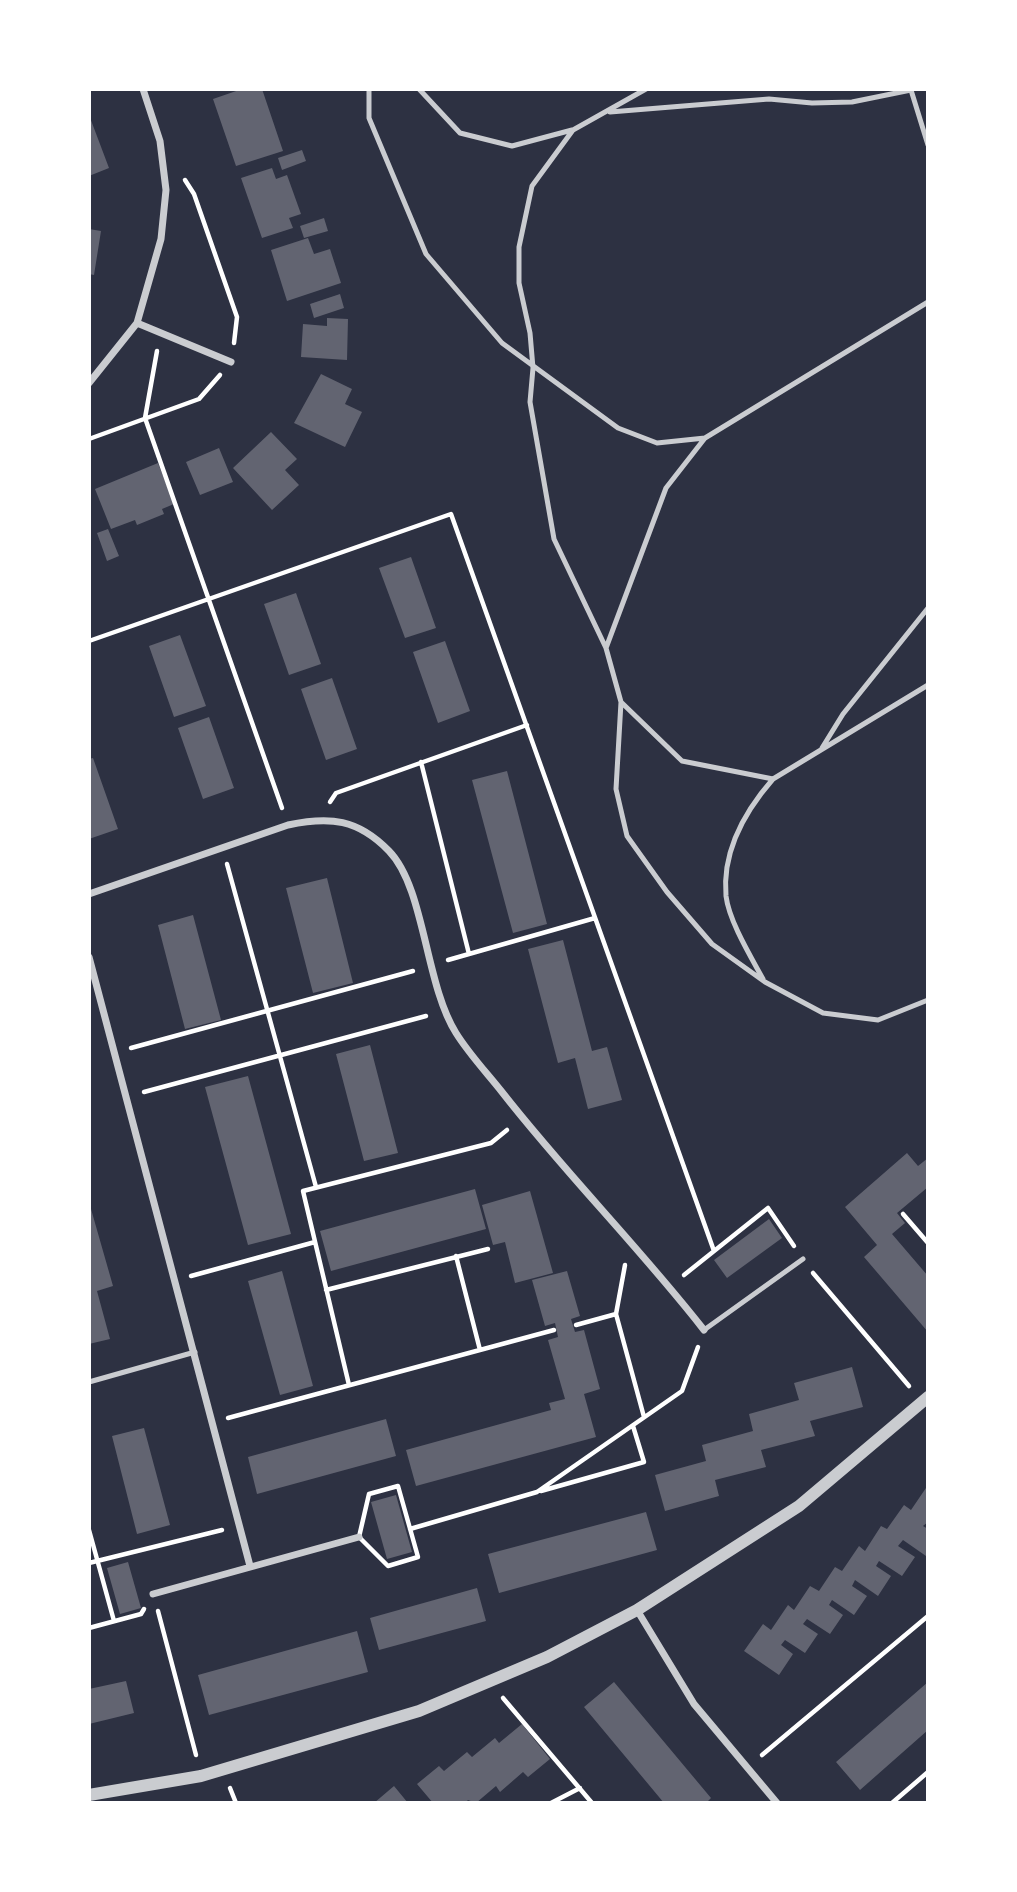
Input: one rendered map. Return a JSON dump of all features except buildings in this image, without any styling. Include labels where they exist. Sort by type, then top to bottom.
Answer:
[{"type":"street","points":[[89,383],[136,323],[161,239],[166,190],[160,141],[143,89]]},
{"type":"street","points":[[136,323],[231,362]]},
{"type":"street","points":[[89,894],[288,825],[321,818],[360,828],[390,852],[406,875],[444,1012],[457,1035],[522,1118],[670,1286],[704,1330]]},
{"type":"street","points":[[89,957],[250,1566]]},
{"type":"street","points":[[89,1796],[201,1776],[419,1711],[547,1657],[637,1610],[799,1506],[926,1398]]},
{"type":"street","points":[[153,1594],[359,1537]]},
{"type":"street","points":[[637,1610],[694,1704],[777,1803]]},
{"type":"lane","points":[[369,89],[369,118],[426,254],[502,344],[618,428],[657,443],[705,438]]},
{"type":"lane","points":[[419,89],[460,133],[512,146],[573,130],[646,89]]},
{"type":"lane","points":[[607,113],[769,99],[812,103],[852,102],[911,89],[928,145]]},
{"type":"lane","points":[[573,130],[532,186],[519,247],[519,283],[530,333],[533,369],[530,402],[554,539],[606,648],[621,702],[616,789],[627,836],[667,892],[712,944],[765,982],[823,1013],[878,1020],[928,1000]]},
{"type":"lane","points":[[606,648],[666,488],[705,438],[928,302]]},
{"type":"lane","points":[[821,750],[842,713],[928,608]]},
{"type":"lane","points":[[765,982],[746,949],[726,896],[732,842],[754,801],[773,779],[928,685]]},
{"type":"lane","points":[[621,702],[682,761],[773,779]]},
{"type":"lane","points":[[704,1330],[803,1259]]},
{"type":"lane","points":[[89,1382],[195,1352]]},
{"type":"path","points":[[89,439],[199,399],[231,362],[237,317],[194,194],[160,141]]},
{"type":"path","points":[[160,333],[145,418],[288,825]]},
{"type":"path","points":[[89,641],[451,513],[714,1251]]},
{"type":"path","points":[[321,818],[336,793],[527,725]]},
{"type":"path","points":[[421,762],[469,954]]},
{"type":"path","points":[[222,848],[316,1187]]},
{"type":"path","points":[[115,1052],[595,918]]},
{"type":"path","points":[[127,1097],[444,1012]]},
{"type":"path","points":[[349,1385],[303,1191],[491,1143],[522,1118]]},
{"type":"path","points":[[670,1286],[768,1208],[828,1295],[900,1380],[926,1398]]},
{"type":"path","points":[[903,1214],[927,1241]]},
{"type":"path","points":[[629,1240],[616,1314],[644,1417]]},
{"type":"path","points":[[176,1280],[315,1242]]},
{"type":"path","points":[[326,1290],[488,1249]]},
{"type":"path","points":[[456,1256],[481,1350]]},
{"type":"path","points":[[576,1325],[616,1314]]},
{"type":"path","points":[[213,1422],[554,1330]]},
{"type":"path","points":[[537,1492],[682,1391],[704,1330]]},
{"type":"path","points":[[410,1529],[644,1462],[633,1425]]},
{"type":"path","points":[[398,1486],[418,1557],[388,1566],[359,1537],[369,1494],[398,1486]]},
{"type":"path","points":[[89,1563],[240,1525]]},
{"type":"path","points":[[89,1530],[114,1621]]},
{"type":"path","points":[[89,1628],[141,1614],[153,1594]]},
{"type":"path","points":[[153,1594],[201,1776]]},
{"type":"path","points":[[747,1768],[928,1616]]},
{"type":"path","points":[[489,1681],[592,1803]]},
{"type":"path","points":[[892,1803],[928,1772]]},
{"type":"path","points":[[551,1803],[580,1788]]},
{"type":"path","points":[[224,1803],[231,1797]]}]
